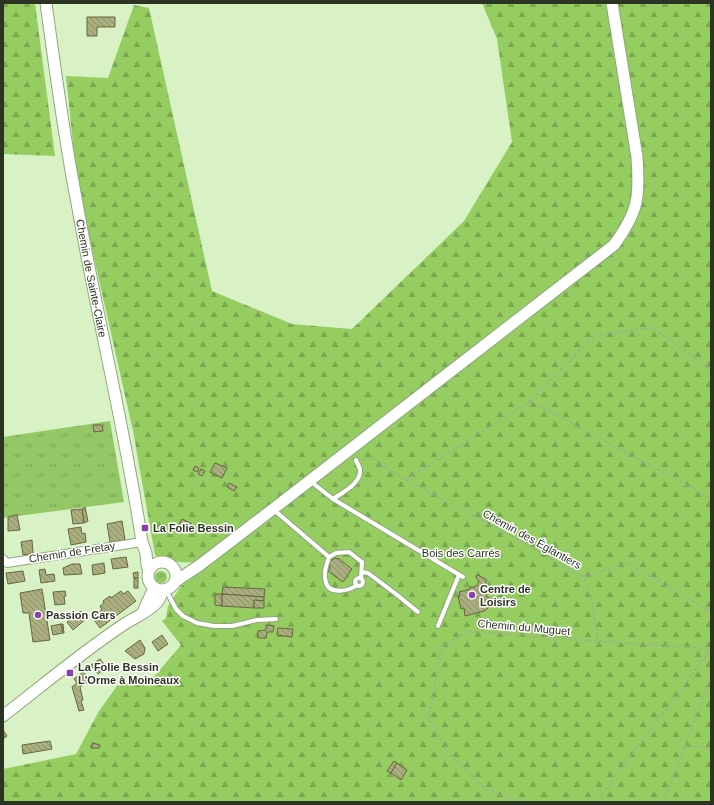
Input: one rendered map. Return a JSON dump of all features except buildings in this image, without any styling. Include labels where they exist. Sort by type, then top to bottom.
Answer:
[{"type":"main road","name":"Chemin de Sainte-Claire","points":[[46,3],[59,103],[77,204],[149,571]]},
{"type":"main road","points":[[200,565],[179,568],[167,564],[154,564],[149,571],[148,578],[150,584],[161,589],[174,585],[176,581],[200,565],[273,509],[614,245],[626,229],[635,209],[638,197],[639,181],[637,157],[612,3]]},
{"type":"main road","points":[[144,547],[167,564],[176,573],[176,581]]},
{"type":"main road","points":[[3,716],[93,646],[157,604],[162,597],[161,589]]},
{"type":"street","name":"Chemin de Fretay","points":[[3,559],[7,562],[144,547]]},
{"type":"lane","points":[[334,499],[356,481],[360,468],[356,460]]},
{"type":"lane","points":[[310,480],[334,499],[461,576],[438,626]]},
{"type":"lane","points":[[273,509],[329,557]]},
{"type":"lane","points":[[349,552],[362,562],[362,584],[357,584],[350,589],[340,591],[330,588],[326,583],[325,570],[329,557],[336,553],[349,552]]},
{"type":"lane","points":[[362,572],[368,573],[418,612]]},
{"type":"lane","points":[[161,589],[183,616],[197,623],[214,626],[232,626],[256,620],[276,619]]},
{"type":"path","points":[[406,480],[530,401],[595,335],[653,328],[711,370]]},
{"type":"path","points":[[530,401],[711,498]]},
{"type":"path","name":"Chemin des Églantiers","points":[[356,460],[371,458],[406,480],[499,529],[584,577],[592,601],[598,641]]},
{"type":"path","points":[[584,577],[627,563],[711,612]]},
{"type":"path","name":"Chemin du Muguet","points":[[522,802],[486,790],[448,753],[429,719],[440,647],[469,631],[598,641]]},
{"type":"path","points":[[598,641],[711,649]]},
{"type":"path","points":[[596,802],[711,649]]},
{"type":"path","points":[[664,802],[711,676]]},
{"type":"path","points":[[685,746],[711,748]]},
{"type":"green space","points":[[3,3],[35,3],[55,156],[3,154]]},
{"type":"green space","name":"Bois des Carrés","points":[[482,3],[711,3],[711,802],[3,802],[3,769],[76,754],[99,711],[117,686],[153,678],[181,645],[162,621],[166,618],[168,606],[181,586],[202,569],[198,561],[181,562],[155,555],[133,431],[77,182],[66,76],[108,78],[134,5],[149,8],[212,291],[292,324],[352,329],[464,221],[512,142],[497,39]]},
{"type":"green space","points":[[110,421],[124,502],[3,518],[3,437]]},
{"type":"green space","points":[[159,571],[163,571],[167,577],[163,583],[159,583],[155,579],[155,575]]},
{"type":"place","name":"La Folie Bessin","points":[[145,528]]},
{"type":"place","name":"Centre de Loisirs","points":[[472,595]]},
{"type":"place","name":"Passion Cars","points":[[38,615]]},
{"type":"place","name":"La Folie Bessin L'Orme à Moineaux","points":[[70,673]]}]
